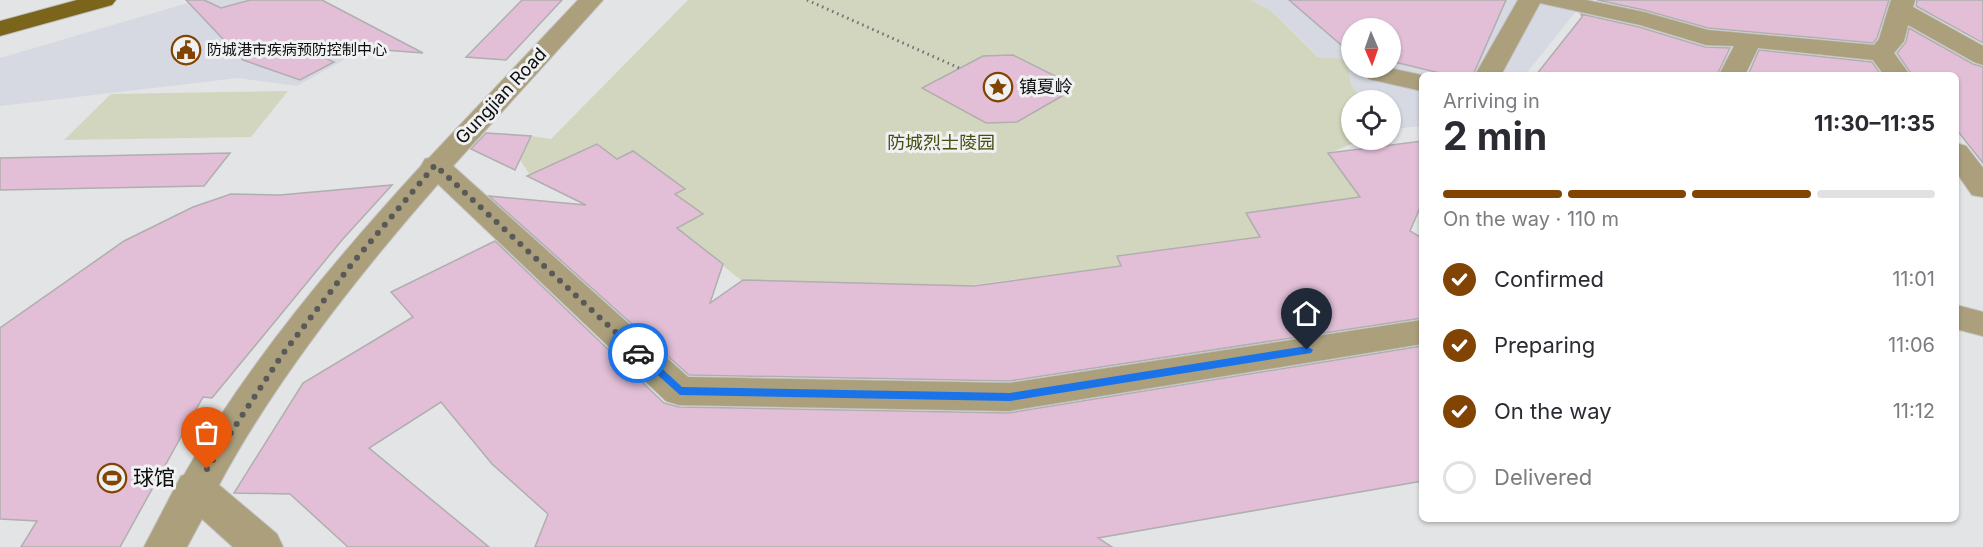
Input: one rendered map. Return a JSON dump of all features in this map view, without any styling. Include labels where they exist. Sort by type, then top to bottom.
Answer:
[{"type":"main road","points":[[0,10],[39,0]]},
{"type":"main road","points":[[0,29],[104,0]]},
{"type":"street","name":"Gungjian Road","points":[[165,547],[195,488],[282,355],[351,265],[435,165],[591,0]]},
{"type":"street","points":[[1490,72],[1530,0]]},
{"type":"street","points":[[1550,0],[1644,19],[1706,37],[1881,53],[1895,72]]},
{"type":"street","points":[[1881,53],[1891,41],[1902,5],[1983,57]]},
{"type":"street","points":[[1734,72],[1750,40]]},
{"type":"street","points":[[1400,78],[1419,82]]},
{"type":"street","points":[[1959,156],[1983,188]]},
{"type":"street","points":[[435,165],[680,391],[1010,397],[1419,332]]},
{"type":"street","points":[[1959,318],[1983,324]]},
{"type":"street","points":[[195,488],[262,547]]},
{"type":"path","points":[[807,0],[959,68]]},
{"type":"shaded area","name":"防城港市疾病预防控制中心","points":[[198,0],[243,0],[269,30],[349,57],[297,86],[238,78],[0,106],[0,58]]},
{"type":"shaded area","points":[[1250,0],[1572,0],[1578,9],[1527,72],[1419,72],[1419,126],[1401,128],[1401,90],[1355,90],[1351,85],[1350,78],[1401,78],[1401,18],[1341,18],[1341,59],[1319,57],[1270,10]]},
{"type":"green space","name":"防城烈士陵园","points":[[688,0],[1250,0],[1270,10],[1318,57],[1341,59],[1341,78],[1350,78],[1355,90],[1341,90],[1341,148],[1328,154],[1360,197],[1246,213],[1260,237],[1118,256],[1121,266],[964,286],[742,281],[676,228],[702,214],[676,194],[684,189],[633,151],[617,158],[597,144],[530,175],[520,160],[531,136],[551,139]]},
{"type":"green space","points":[[288,91],[251,137],[64,140],[111,94]]},
{"type":"building","points":[[186,0],[204,0],[221,8],[250,0],[322,0],[423,53],[293,43],[334,62],[300,80],[243,60]]},
{"type":"building","points":[[522,0],[562,0],[506,60],[466,57]]},
{"type":"building","points":[[1289,0],[1506,0],[1474,72],[1436,72],[1401,64],[1401,18],[1341,18],[1341,45]]},
{"type":"building","points":[[1597,0],[1889,0],[1877,38],[1873,43],[1708,28]]},
{"type":"building","points":[[1917,0],[1983,0],[1983,43],[1916,6]]},
{"type":"building","points":[[1581,14],[1639,27],[1705,47],[1730,48],[1718,72],[1538,72],[1582,17]]},
{"type":"building","points":[[1909,28],[1973,64],[1983,67],[1983,163],[1959,133],[1959,72],[1910,72],[1897,53],[1906,42]]},
{"type":"building","points":[[1759,50],[1872,62],[1879,72],[1749,72]]},
{"type":"building","points":[[1013,55],[1059,78],[1062,96],[1017,122],[986,123],[922,88],[983,56]]},
{"type":"building","points":[[486,133],[531,136],[515,170],[471,149]]},
{"type":"building","points":[[1419,141],[1419,210],[1410,231],[1419,236],[1419,318],[1009,381],[689,375],[489,196],[586,205],[527,176],[597,144],[617,159],[633,151],[685,189],[675,194],[703,214],[677,228],[723,264],[710,303],[743,280],[974,286],[1121,266],[1117,256],[1260,237],[1246,213],[1360,197],[1328,153],[1352,150],[1401,150],[1401,144]]},
{"type":"building","points":[[230,153],[204,186],[0,190],[0,158]]},
{"type":"building","points":[[392,185],[342,240],[212,398],[203,397],[120,547],[21,547],[37,521],[0,519],[0,328],[124,241],[193,207],[231,194],[280,195]]},
{"type":"building","points":[[495,241],[664,403],[679,407],[1009,413],[1419,346],[1419,482],[1098,538],[1112,547],[535,547],[548,514],[492,464],[441,402],[369,448],[489,547],[348,547],[290,494],[234,493],[303,383],[413,317],[391,292]]},
{"type":"way so far","points":[[207,469],[282,355],[351,265],[435,165],[638,353]]},
{"type":"place","name":"防城港市疾病预防控制中心","points":[[186,50]]},
{"type":"place","name":"镇夏岭","points":[[998,87]]},
{"type":"place","name":"球馆","points":[[112,478]]},
{"type":"route","points":[[638,353],[680,391],[1010,397],[1307,350]]}]
